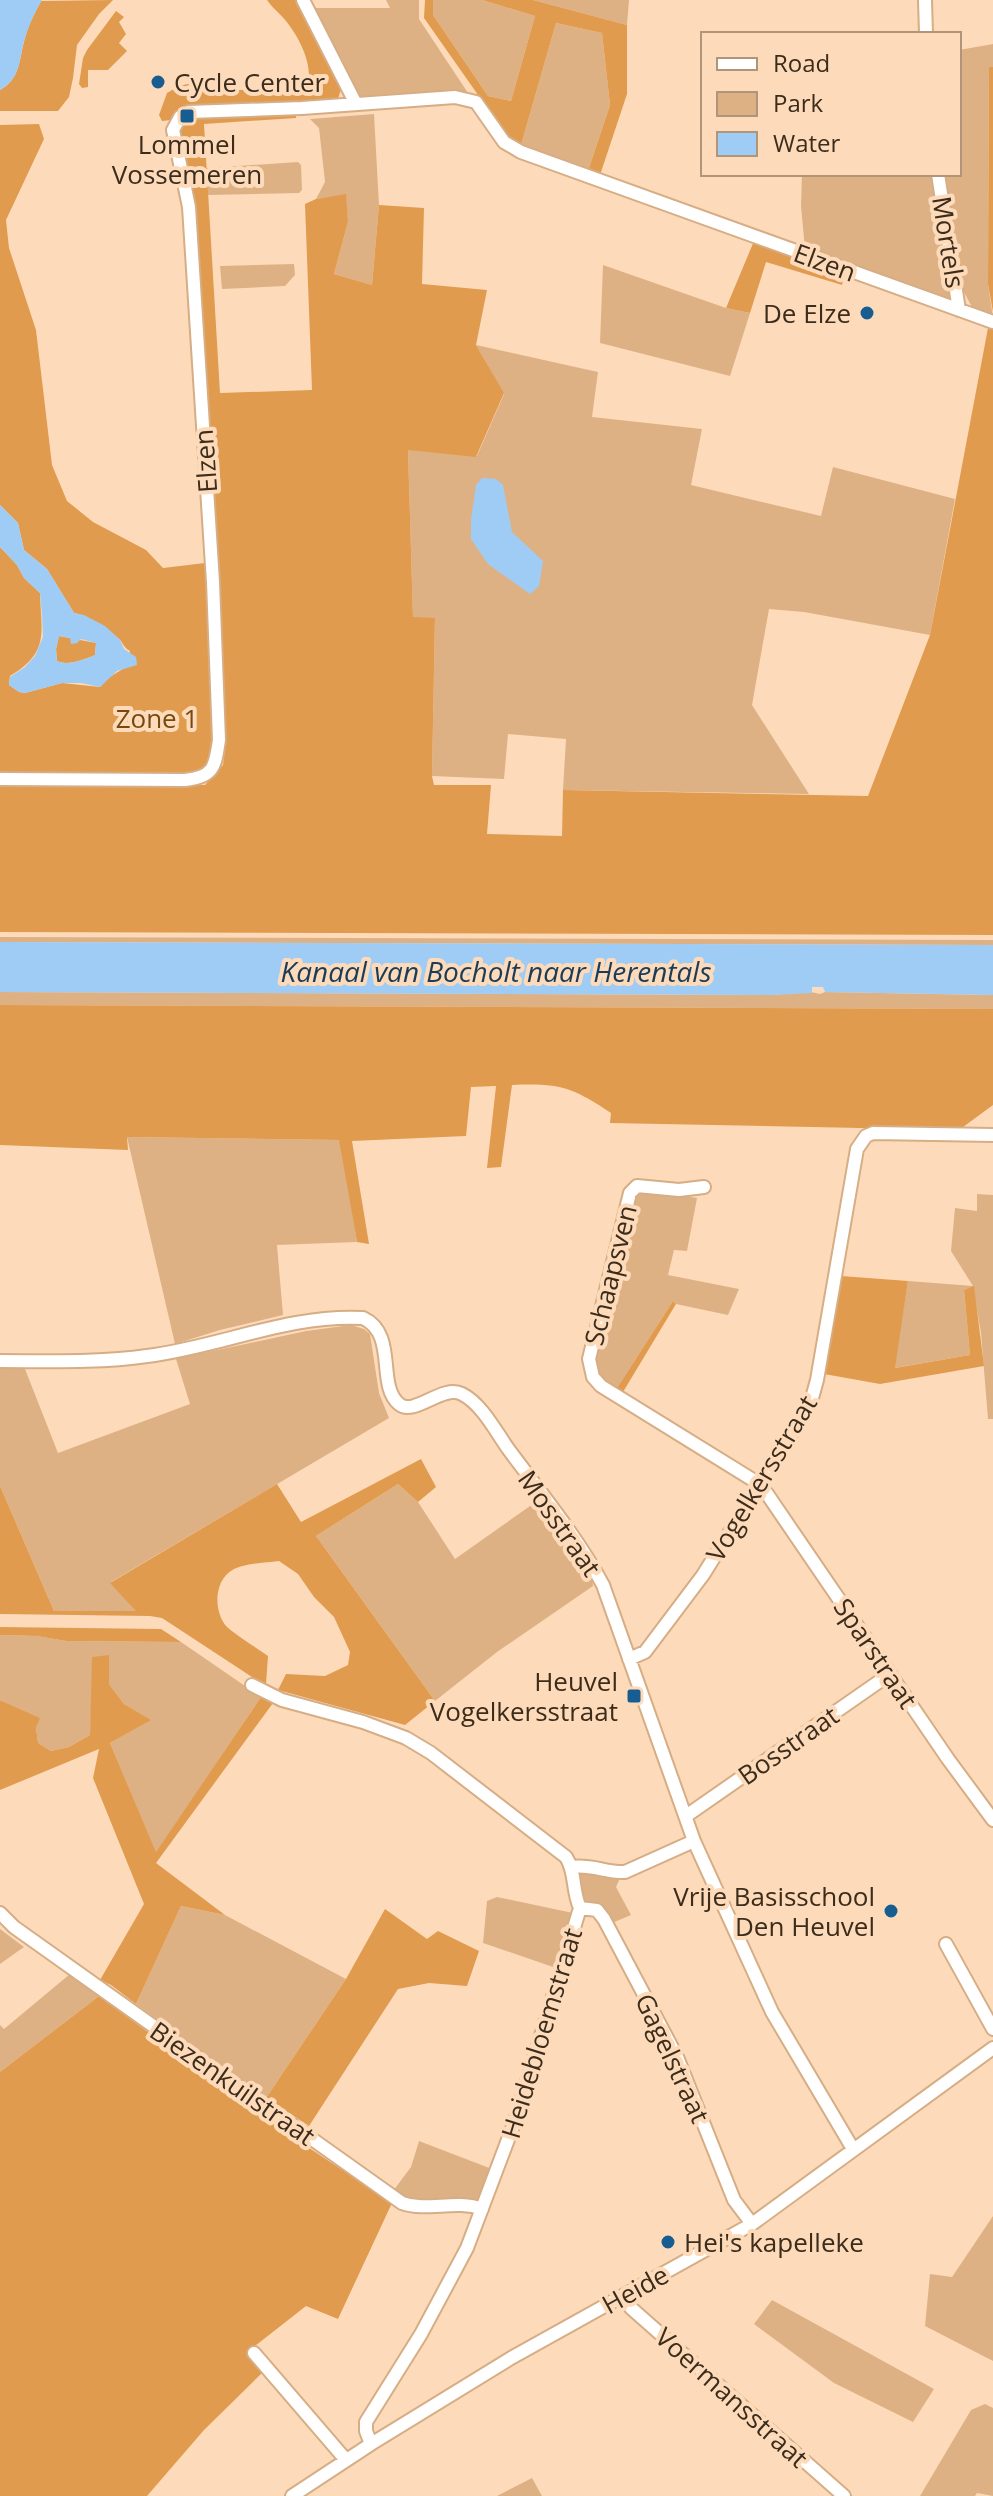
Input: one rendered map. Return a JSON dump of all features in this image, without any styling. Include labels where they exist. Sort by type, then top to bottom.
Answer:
[{"type":"street","points":[[303,0],[356,104]]},
{"type":"street","points":[[925,0],[926,32]]},
{"type":"street","name":"Elzen","points":[[0,779],[185,780],[200,779],[209,774],[214,766],[219,740],[213,582],[189,207],[173,130],[180,117],[189,112],[455,97],[469,99],[476,102],[504,142],[521,152],[993,322]]},
{"type":"street","name":"Mortels","points":[[938,176],[959,310]]},
{"type":"street","name":"Vogelkersstraat","points":[[629,1659],[645,1652],[703,1575],[803,1414],[817,1380],[857,1149],[866,1136],[873,1133],[993,1135]]},
{"type":"street","name":"Schaapsven","points":[[704,1187],[679,1190],[637,1186],[630,1193],[589,1366],[601,1386],[761,1485]]},
{"type":"street","name":"Mosstraat","points":[[0,1361],[148,1356],[277,1325],[363,1318],[371,1322],[379,1333],[397,1403],[412,1407],[443,1393],[463,1394],[479,1409],[603,1585],[694,1841],[784,2036],[853,2149]]},
{"type":"street","name":"Sparstraat","points":[[761,1485],[993,1820]]},
{"type":"street","name":"Bosstraat","points":[[686,1816],[890,1674]]},
{"type":"street","points":[[252,1685],[282,1700],[363,1722],[416,1744],[566,1857],[572,1867],[625,1872],[694,1841]]},
{"type":"street","name":"Heidebloemstraat","points":[[371,2444],[366,2422],[453,2277],[515,2121],[580,1908],[574,1892],[572,1867]]},
{"type":"street","name":"Gagelstraat","points":[[580,1908],[597,1910],[604,1919],[677,2057],[734,2200],[752,2224]]},
{"type":"street","name":"Biezenkuilstraat","points":[[0,1913],[14,1927],[402,2203],[414,2206],[463,2204],[482,2209]]},
{"type":"street","points":[[946,1944],[993,2029]]},
{"type":"street","name":"Heide","points":[[292,2496],[511,2358],[752,2224],[993,2048]]},
{"type":"street","name":"Voermansstraat","points":[[623,2296],[631,2308],[844,2496]]},
{"type":"street","points":[[254,2353],[346,2460]]},
{"type":"green space","points":[[113,0],[77,45],[69,97],[58,111],[0,111],[0,90],[16,74],[28,28],[41,1]]},
{"type":"green space","points":[[267,0],[298,0],[342,86],[338,99],[190,107],[173,115],[171,120],[162,121],[159,115],[167,93],[185,85],[204,84],[216,91],[307,87],[308,63],[302,47],[294,31]]},
{"type":"green space","points":[[386,0],[419,0],[419,19],[468,93],[358,99],[312,8],[390,8]]},
{"type":"green space","points":[[425,0],[433,0],[433,15],[488,96],[511,101],[535,16],[482,0],[533,0],[627,25],[627,94],[600,175],[588,171],[610,105],[602,33],[556,23],[521,145],[511,142],[424,18]]},
{"type":"green space","points":[[433,0],[482,0],[535,16],[511,101],[488,96],[433,15]]},
{"type":"green space","points":[[533,0],[629,0],[627,25]]},
{"type":"green space","points":[[116,11],[124,17],[119,22],[126,34],[119,43],[127,51],[108,70],[88,70],[88,87],[82,88],[79,84],[83,58]]},
{"type":"green space","points":[[556,23],[602,33],[610,105],[588,171],[521,145]]},
{"type":"green space","points":[[993,44],[993,67],[989,68],[988,284],[993,317],[972,307],[960,285],[942,176],[961,176],[961,50]]},
{"type":"green space","points":[[989,67],[993,67],[993,312],[988,284]]},
{"type":"green space","points":[[296,111],[296,118],[204,124],[220,393],[312,390],[305,204],[316,199],[346,194],[348,222],[334,274],[372,285],[379,205],[424,208],[422,284],[487,290],[476,345],[504,393],[476,457],[408,450],[413,617],[435,618],[432,776],[434,785],[491,785],[487,834],[562,836],[563,790],[868,796],[930,635],[988,328],[993,329],[993,935],[0,932],[0,784],[205,785],[223,765],[225,749],[194,195],[178,131],[183,120],[197,116]]},
{"type":"green space","points":[[374,114],[379,205],[372,285],[334,274],[348,222],[345,195],[316,199],[325,182],[319,128],[310,119]]},
{"type":"green space","name":"Zone 1","points":[[39,124],[44,139],[6,220],[9,248],[36,330],[52,465],[67,501],[93,522],[146,550],[163,568],[205,563],[214,742],[212,762],[203,773],[0,774],[0,547],[40,593],[41,631],[37,650],[32,659],[10,676],[9,685],[25,693],[62,683],[100,687],[126,667],[130,651],[106,628],[74,613],[47,569],[24,550],[18,523],[0,505],[0,125]]},
{"type":"green space","points":[[298,162],[301,165],[302,190],[299,193],[208,195],[207,168]]},
{"type":"green space","points":[[802,176],[934,177],[957,302],[805,249]]},
{"type":"green space","points":[[754,241],[845,274],[842,285],[766,262],[750,313],[726,308]]},
{"type":"green space","points":[[294,264],[295,275],[285,286],[222,289],[220,266]]},
{"type":"green space","points":[[603,265],[726,308],[750,313],[730,376],[600,343]]},
{"type":"green space","points":[[476,345],[598,372],[592,417],[702,429],[691,485],[821,516],[833,467],[955,499],[930,635],[804,612],[769,609],[752,705],[809,794],[563,790],[566,739],[508,734],[504,779],[432,776],[435,619],[413,618],[408,449],[477,456],[504,394]]},
{"type":"green space","points":[[59,636],[96,643],[95,655],[71,663],[57,661]]},
{"type":"green space","points":[[0,937],[993,940],[993,945],[0,942]]},
{"type":"green space","points":[[0,992],[772,995],[825,992],[993,995],[993,1009],[0,1005]]},
{"type":"green space","points":[[0,1005],[993,1009],[993,1105],[959,1130],[610,1123],[611,1113],[575,1092],[554,1086],[512,1085],[501,1167],[487,1168],[496,1086],[471,1087],[466,1136],[352,1141],[369,1244],[357,1242],[339,1140],[127,1137],[128,1150],[0,1145]]},
{"type":"green space","points":[[127,1137],[340,1140],[357,1242],[277,1245],[283,1315],[175,1344]]},
{"type":"green space","points":[[649,1191],[697,1198],[687,1251],[674,1250],[668,1275],[739,1289],[728,1315],[673,1301],[617,1388],[606,1380],[595,1363],[634,1199]]},
{"type":"green space","points":[[977,1194],[993,1195],[993,1419],[988,1419],[981,1333],[973,1287],[964,1290],[970,1355],[894,1368],[908,1281],[973,1286],[951,1251],[955,1208],[977,1211]]},
{"type":"green space","points":[[841,1276],[908,1281],[895,1368],[970,1355],[964,1290],[974,1286],[984,1366],[880,1384],[824,1374]]},
{"type":"green space","points":[[673,1301],[676,1304],[623,1392],[617,1388]]},
{"type":"green space","points":[[351,1325],[370,1334],[379,1393],[389,1418],[111,1582],[138,1611],[54,1611],[0,1486],[0,1369],[25,1369],[58,1453],[190,1404],[176,1359],[306,1331]]},
{"type":"green space","points":[[421,1459],[436,1487],[418,1502],[398,1484],[316,1536],[435,1701],[405,1725],[278,1690],[286,1674],[325,1676],[348,1665],[350,1652],[334,1617],[314,1597],[298,1574],[279,1561],[234,1569],[222,1580],[218,1595],[219,1612],[226,1626],[268,1656],[266,1684],[162,1618],[0,1614],[0,1486],[54,1611],[136,1611],[110,1583],[277,1484],[301,1522]]},
{"type":"green space","points":[[398,1484],[418,1502],[455,1559],[540,1499],[580,1553],[593,1586],[497,1652],[435,1701],[316,1536]]},
{"type":"green space","points":[[0,1627],[161,1629],[181,1642],[66,1641],[0,1635]]},
{"type":"green space","points":[[0,1635],[66,1641],[181,1642],[261,1697],[156,1853],[110,1743],[150,1720],[124,1704],[109,1684],[91,1715],[90,1735],[69,1747],[51,1751],[38,1743],[36,1728],[39,1718],[0,1700]]},
{"type":"green space","points":[[109,1655],[109,1684],[124,1704],[151,1720],[110,1743],[156,1852],[261,1697],[273,1703],[156,1863],[225,1915],[181,1906],[136,2004],[100,1980],[144,1904],[93,1778],[99,1749],[0,1790],[0,1700],[40,1718],[36,1728],[38,1743],[51,1751],[69,1747],[90,1735],[92,1657]]},
{"type":"green space","points":[[581,1870],[620,1878],[616,1887],[631,1915],[612,1923],[602,1907],[583,1901],[576,1875]]},
{"type":"green space","points":[[497,1897],[573,1913],[556,1968],[483,1943],[487,1901]]},
{"type":"green space","points":[[181,1906],[225,1915],[346,1979],[266,2098],[136,2004]]},
{"type":"green space","points":[[385,1909],[427,1939],[438,1931],[479,1951],[467,1986],[429,1983],[398,1989],[309,2126],[266,2098],[346,1979]]},
{"type":"green space","points":[[0,1929],[24,1947],[0,1964]]},
{"type":"green space","points":[[70,1974],[99,1996],[0,2072],[0,2025],[4,2029]]},
{"type":"green space","points":[[99,1996],[270,2122],[392,2203],[338,2319],[306,2306],[247,2353],[263,2372],[204,2430],[147,2496],[0,2496],[0,2072]]},
{"type":"green space","points":[[419,2141],[492,2169],[481,2197],[474,2200],[410,2201],[393,2191],[411,2167]]},
{"type":"green space","points":[[993,2216],[993,2361],[925,2326],[930,2274],[952,2277]]},
{"type":"green space","points":[[772,2300],[934,2389],[913,2422],[834,2383],[754,2324]]},
{"type":"green space","points":[[985,2404],[993,2408],[993,2496],[977,2493],[975,2496],[920,2496],[971,2410]]},
{"type":"green space","points":[[532,2478],[542,2496],[497,2496]]},
{"type":"water","points":[[0,0],[42,0],[28,31],[16,73],[0,90]]},
{"type":"water","points":[[482,478],[496,479],[503,485],[512,532],[543,561],[539,586],[530,594],[488,564],[471,539],[476,485]]},
{"type":"water","points":[[0,505],[18,523],[24,550],[47,569],[74,613],[105,626],[120,640],[124,649],[136,657],[137,665],[117,671],[100,687],[62,683],[25,693],[9,685],[10,677],[35,656],[43,637],[42,614],[40,593],[0,547]],"holes":[[[59,636],[70,638],[71,644],[81,639],[96,643],[95,655],[71,663],[57,661]]]},
{"type":"water","name":"Kanaal van Bocholt naar Herentals","points":[[0,942],[993,945],[993,995],[825,992],[823,987],[812,987],[812,993],[772,995],[0,992]]},
{"type":"place","name":"Cycle Center","points":[[158,82]]},
{"type":"place","name":"Lommel Vossemeren","points":[[187,116]]},
{"type":"place","name":"De Elze","points":[[867,313]]},
{"type":"place","name":"Heuvel Vogelkersstraat","points":[[634,1696]]},
{"type":"place","name":"Vrije Basisschool Den Heuvel","points":[[891,1911]]},
{"type":"place","name":"Hei's kapelleke","points":[[668,2242]]}]
